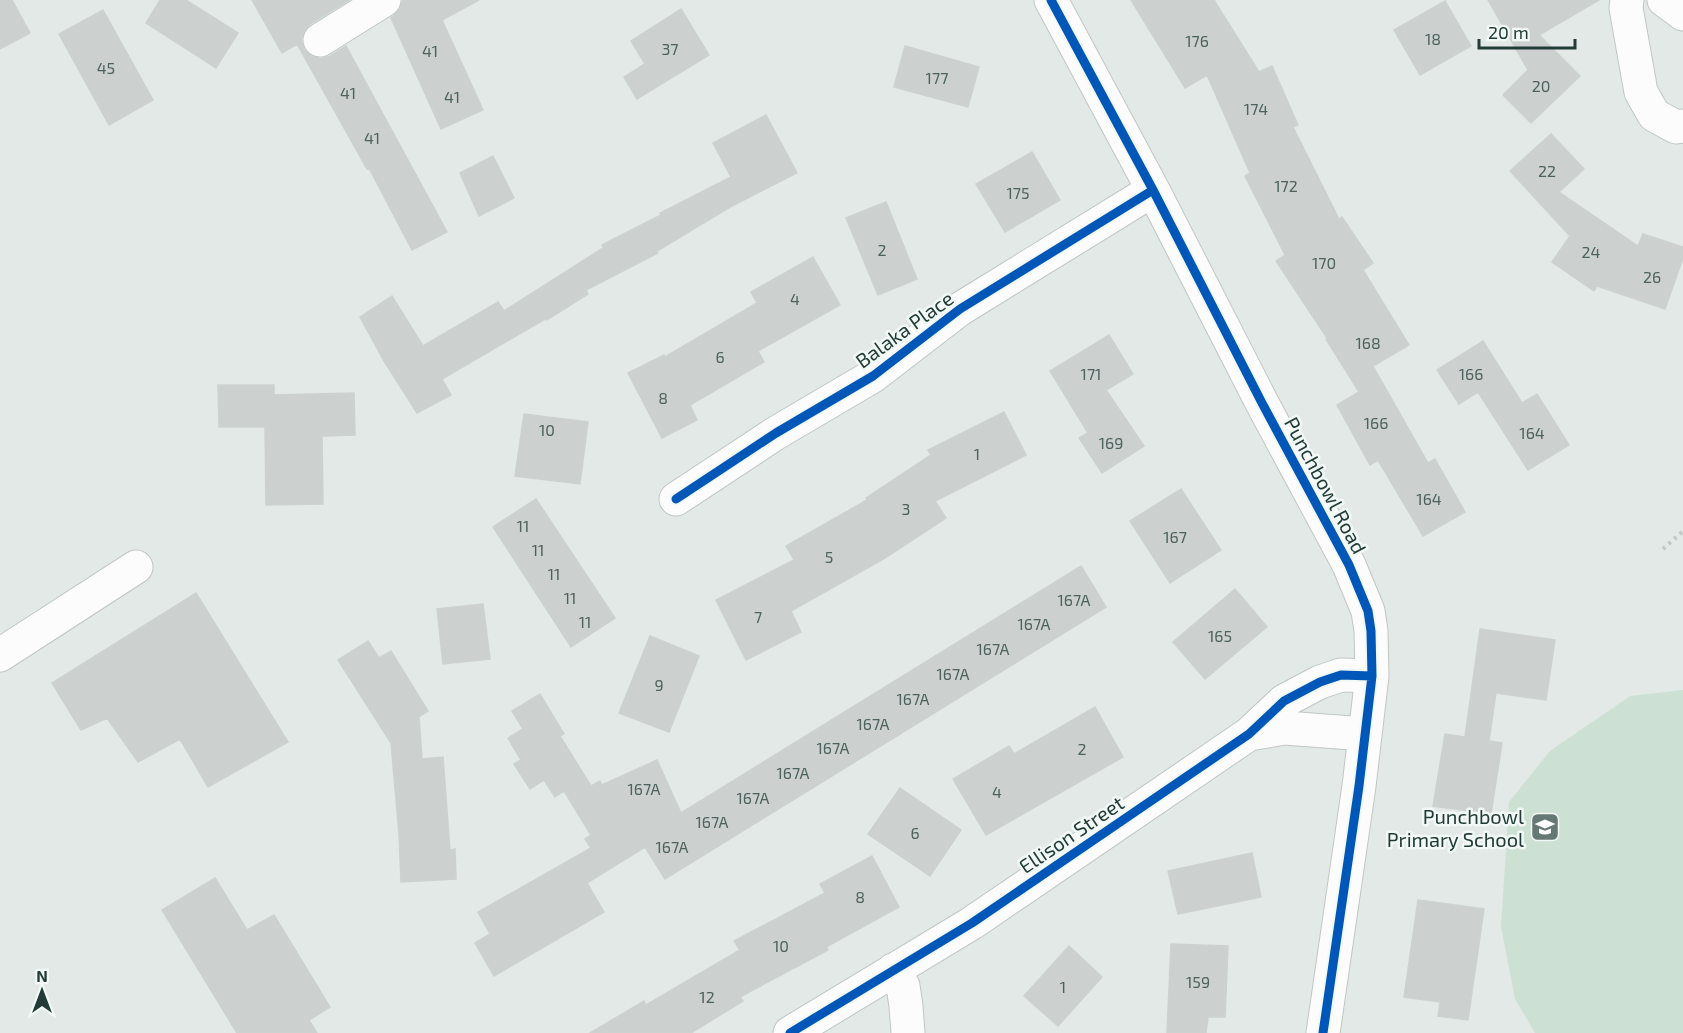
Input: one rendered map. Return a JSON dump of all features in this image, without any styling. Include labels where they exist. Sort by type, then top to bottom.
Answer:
[{"type":"street","points":[[320,40],[384,0]]},
{"type":"street","name":"Punchbowl Road","points":[[1051,0],[1349,566],[1368,611],[1372,676],[1359,786],[1323,1033]]},
{"type":"street","points":[[1627,0],[1626,8],[1641,92],[1654,115],[1676,127],[1683,126]]},
{"type":"street","points":[[1664,0],[1683,14]]},
{"type":"street","name":"Balaka Place","points":[[676,499],[776,433],[873,376],[960,309],[1153,190]]},
{"type":"street","points":[[0,655],[136,567]]},
{"type":"street","name":"Ellison Street","points":[[790,1033],[972,923],[1249,734],[1284,701],[1320,682],[1341,675],[1372,676]]},
{"type":"street","name":"Ellison Street","points":[[1249,734],[1285,728],[1365,734]]},
{"type":"street","points":[[893,970],[903,986],[908,1033]]},
{"type":"path","points":[[1664,549],[1683,531]]},
{"type":"green space","points":[[1683,690],[1683,1033],[1535,1033],[1515,999],[1501,927],[1509,802],[1550,751],[1630,696]]},
{"type":"building","points":[[0,0],[12,0],[30,33],[0,49]]},
{"type":"building","points":[[160,0],[186,0],[238,33],[216,68],[146,23]]},
{"type":"building","points":[[252,0],[349,0],[310,24],[301,40],[304,49],[311,56],[321,59],[346,46],[447,232],[412,250],[369,168],[367,169],[297,44],[282,53]]},
{"type":"building","points":[[403,0],[479,0],[442,20],[483,110],[441,129],[391,18],[400,9]]},
{"type":"building","points":[[1131,0],[1214,0],[1259,72],[1272,66],[1298,125],[1293,127],[1339,219],[1342,217],[1373,263],[1363,270],[1409,345],[1373,366],[1428,463],[1435,459],[1465,512],[1423,536],[1378,460],[1370,465],[1337,405],[1359,392],[1327,338],[1276,261],[1285,255],[1245,176],[1250,173],[1207,75],[1185,88]]},
{"type":"building","points":[[1488,0],[1599,0],[1539,35],[1580,76],[1531,123],[1503,95],[1528,70]]},
{"type":"building","points":[[1445,1],[1471,46],[1420,75],[1394,30]]},
{"type":"building","points":[[681,9],[709,55],[637,99],[624,77],[645,64],[631,41]]},
{"type":"building","points":[[103,10],[153,100],[109,125],[59,34]]},
{"type":"building","points":[[905,46],[979,67],[968,107],[894,87]]},
{"type":"building","points":[[766,115],[797,173],[730,207],[657,251],[658,253],[586,290],[588,294],[547,320],[545,319],[442,379],[451,395],[417,413],[384,361],[360,317],[392,296],[423,346],[498,302],[504,311],[603,248],[602,245],[731,177],[713,143]]},
{"type":"building","points":[[1551,134],[1584,169],[1559,192],[1638,246],[1643,234],[1683,247],[1683,258],[1665,309],[1597,286],[1594,291],[1552,262],[1570,236],[1510,171]]},
{"type":"building","points":[[1032,152],[1060,200],[1005,232],[976,184]]},
{"type":"building","points":[[493,156],[514,198],[479,216],[460,173]]},
{"type":"building","points":[[886,202],[917,279],[878,295],[846,218]]},
{"type":"building","points":[[813,257],[840,305],[758,351],[764,362],[690,405],[697,420],[662,438],[628,373],[664,355],[665,357],[757,303],[751,292]]},
{"type":"building","points":[[1109,335],[1133,374],[1106,390],[1144,446],[1102,473],[1079,438],[1088,433],[1050,371]]},
{"type":"building","points":[[1483,341],[1522,403],[1537,394],[1569,445],[1528,470],[1478,392],[1459,404],[1437,370]]},
{"type":"building","points":[[218,385],[274,385],[274,395],[354,393],[355,435],[322,436],[323,504],[266,505],[265,427],[219,427]]},
{"type":"building","points":[[1004,412],[1026,455],[935,501],[946,518],[885,558],[791,611],[801,632],[746,660],[716,600],[794,560],[786,546],[867,500],[866,498],[931,455],[928,450]]},
{"type":"building","points":[[524,414],[588,422],[580,484],[515,476]]},
{"type":"building","points":[[1181,489],[1221,550],[1170,583],[1130,521]]},
{"type":"building","points":[[536,499],[615,618],[571,647],[493,527]]},
{"type":"building","points":[[1081,566],[1106,607],[665,879],[645,847],[587,883],[604,912],[494,976],[475,943],[490,934],[478,912],[591,848],[585,839],[591,835],[564,791],[555,797],[544,780],[530,789],[514,764],[521,760],[508,738],[523,729],[512,711],[540,694],[564,734],[560,736],[591,786],[600,781],[602,785],[657,760],[681,813]]},
{"type":"building","points":[[1235,589],[1267,627],[1205,679],[1173,642]]},
{"type":"building","points":[[196,593],[288,742],[208,787],[180,739],[138,762],[107,718],[81,730],[52,683]]},
{"type":"building","points":[[483,604],[490,659],[443,664],[437,609]]},
{"type":"building","points":[[1480,629],[1555,640],[1546,700],[1496,693],[1489,741],[1502,743],[1491,814],[1433,806],[1445,734],[1465,737]]},
{"type":"building","points":[[650,636],[699,656],[669,732],[619,713]]},
{"type":"building","points":[[368,641],[379,658],[391,651],[428,711],[419,717],[422,759],[443,757],[450,850],[455,849],[456,879],[401,882],[391,743],[338,660]]},
{"type":"building","points":[[1095,707],[1123,757],[986,835],[953,779],[1009,746],[1014,754]]},
{"type":"building","points":[[900,788],[961,830],[930,876],[868,834]]},
{"type":"building","points":[[1252,853],[1261,897],[1178,914],[1168,871]]},
{"type":"building","points":[[872,856],[899,907],[826,947],[828,950],[740,997],[743,1001],[691,1033],[590,1033],[644,1001],[646,1005],[740,950],[734,941],[825,893],[820,884]]},
{"type":"building","points":[[215,878],[247,930],[274,915],[330,1007],[309,1020],[317,1033],[237,1033],[162,910]]},
{"type":"building","points":[[1418,900],[1484,909],[1468,1020],[1438,1016],[1440,1002],[1404,997]]},
{"type":"building","points":[[1171,944],[1228,946],[1225,1017],[1208,1017],[1206,1033],[1167,1033]]},
{"type":"building","points":[[1069,946],[1102,977],[1058,1026],[1024,996]]},
{"type":"cycle path","points":[[1051,0],[1349,565],[1368,611],[1372,676],[1359,786],[1323,1033]]},
{"type":"cycle path","points":[[676,499],[776,433],[873,376],[960,309],[1153,190]]},
{"type":"cycle path","points":[[790,1033],[972,923],[1249,734],[1284,701],[1320,682],[1341,675],[1372,676]]},
{"type":"place","name":"Punchbowl Primary School","points":[[1545,827]]}]
